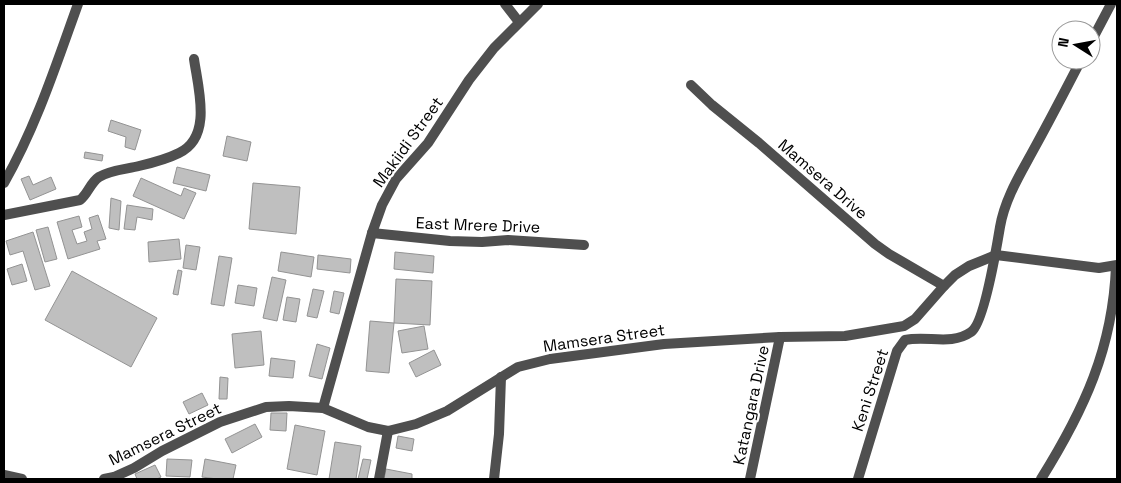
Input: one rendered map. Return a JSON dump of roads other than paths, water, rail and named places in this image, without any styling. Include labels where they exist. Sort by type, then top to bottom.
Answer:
[{"type":"street","points":[[4,183],[18,158],[48,88],[78,4]]},
{"type":"street","points":[[505,4],[519,22]]},
{"type":"street","name":"Makiidi Street","points":[[323,408],[372,233],[382,205],[396,179],[428,143],[469,80],[494,48],[538,4]]},
{"type":"street","points":[[1101,23],[1111,4]]},
{"type":"street","points":[[4,215],[80,200],[97,178],[105,174],[172,156],[191,145],[198,134],[201,117],[194,59]]},
{"type":"street","points":[[996,255],[1004,210],[1014,185],[1077,70]]},
{"type":"street","name":"Mamsera Drive","points":[[691,85],[874,244],[944,286]]},
{"type":"street","name":"East Mrere Drive","points":[[372,233],[450,241],[482,242],[508,240],[584,245]]},
{"type":"street","name":"Mamsera Street","points":[[104,479],[114,477],[134,468],[186,438],[220,422],[266,407],[323,408],[368,426],[388,431],[416,424],[448,411],[518,367],[550,359],[664,344],[780,337],[845,336],[904,326],[915,319],[944,286],[969,266],[996,255],[1099,268],[1117,266]]},
{"type":"street","name":"Keni Street","points":[[858,479],[897,351],[905,340],[917,337],[960,338],[973,331],[980,317],[996,255]]},
{"type":"street","points":[[1041,479],[1064,442],[1099,364],[1110,324],[1116,288],[1117,266]]},
{"type":"street","name":"Katangara Drive","points":[[750,479],[780,337]]},
{"type":"street","points":[[494,479],[499,434],[501,377]]},
{"type":"street","points":[[378,479],[388,431]]},
{"type":"street","points":[[4,475],[22,479]]}]
